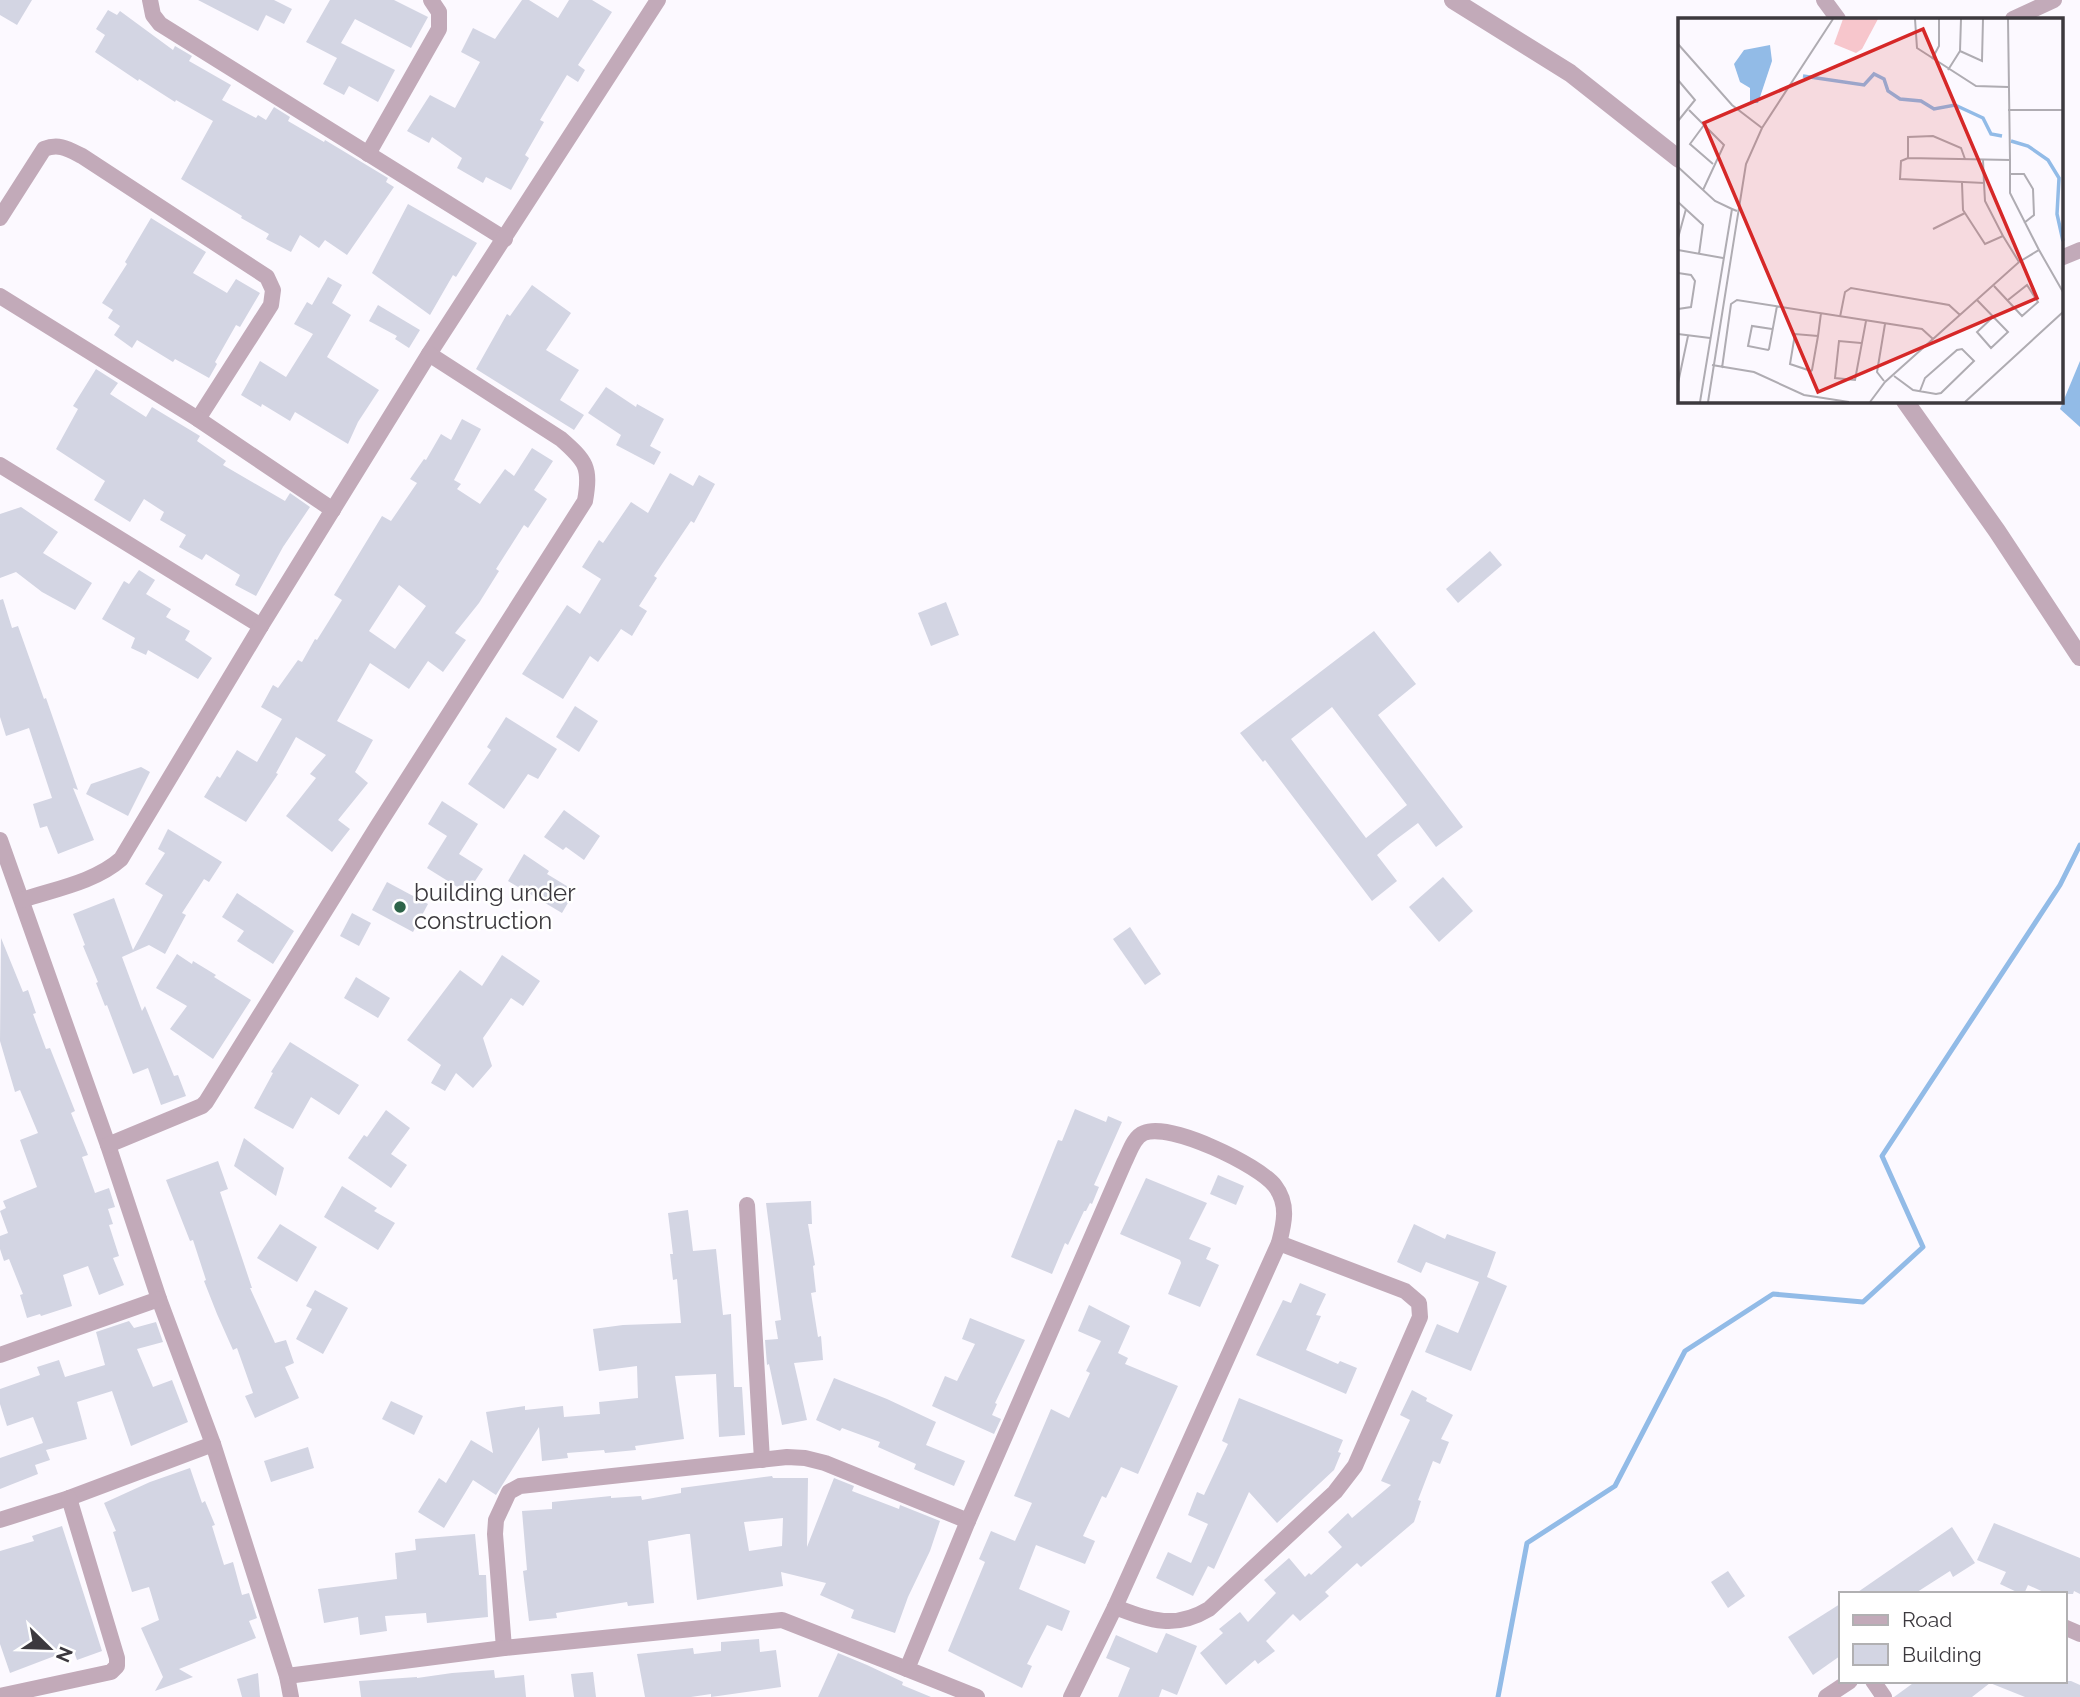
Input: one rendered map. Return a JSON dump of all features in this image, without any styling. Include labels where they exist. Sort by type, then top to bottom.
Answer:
[{"type":"street","points":[[150,0],[153,15],[160,24],[505,239]]},
{"type":"street","points":[[368,153],[439,29],[439,12],[431,0]]},
{"type":"street","points":[[22,900],[96,876],[109,870],[121,859],[429,354],[658,0]]},
{"type":"street","points":[[1453,0],[1570,73],[1678,158]]},
{"type":"street","points":[[1824,0],[1837,18]]},
{"type":"street","points":[[2015,18],[2054,0]]},
{"type":"street","points":[[0,218],[44,149],[52,145],[63,146],[267,277],[273,290],[271,305],[198,419]]},
{"type":"street","points":[[2062,258],[2080,250]]},
{"type":"street","points":[[0,296],[198,419],[333,510]]},
{"type":"street","points":[[108,1145],[206,1102],[585,502],[590,477],[579,455],[561,439],[429,354]]},
{"type":"street","points":[[1906,402],[1997,531],[2080,657]]},
{"type":"street","points":[[0,465],[261,626]]},
{"type":"street","points":[[0,840],[212,1444],[287,1676],[290,1697]]},
{"type":"street","points":[[907,1669],[968,1521],[1124,1163],[1137,1138],[1143,1133],[1163,1132],[1221,1150],[1253,1166],[1276,1187],[1286,1214],[1279,1243],[1115,1607],[1071,1697]]},
{"type":"street","points":[[747,1205],[762,1460]]},
{"type":"street","points":[[1115,1607],[1149,1619],[1179,1622],[1196,1617],[1209,1609],[1335,1492],[1355,1466],[1420,1317],[1419,1303],[1405,1291],[1279,1243]]},
{"type":"street","points":[[1,1352],[159,1298]]},
{"type":"street","points":[[0,1520],[69,1499],[212,1444]]},
{"type":"street","points":[[504,1648],[496,1520],[509,1492],[520,1486],[786,1457],[806,1458],[825,1463],[968,1521]]},
{"type":"street","points":[[0,1696],[111,1672],[117,1666],[117,1658],[69,1499]]},
{"type":"street","points":[[287,1676],[504,1648],[782,1620],[977,1697]]},
{"type":"street","points":[[1826,1697],[1847,1683]]},
{"type":"water","points":[[2080,361],[2080,427],[2060,409]]},
{"type":"building","points":[[0,0],[32,0],[17,25],[0,15]]},
{"type":"building","points":[[198,0],[274,0],[292,9],[284,24],[266,15],[258,31]]},
{"type":"building","points":[[330,0],[394,0],[428,17],[411,48],[355,19],[341,43],[395,70],[378,102],[349,86],[344,95],[323,84],[337,58],[306,42]]},
{"type":"building","points":[[522,0],[529,0],[558,18],[569,0],[592,0],[612,12],[578,65],[585,70],[578,82],[567,75],[540,120],[544,122],[525,155],[529,158],[511,190],[486,177],[483,183],[457,168],[462,158],[432,137],[429,143],[407,131],[430,95],[455,108],[480,62],[461,52],[473,28],[495,39]]},
{"type":"building","points":[[108,10],[117,15],[120,11],[173,50],[175,46],[192,56],[189,61],[231,85],[222,100],[256,118],[258,115],[266,120],[274,107],[290,117],[288,121],[388,178],[386,182],[394,187],[347,255],[325,240],[319,248],[300,235],[291,252],[266,239],[269,234],[181,179],[213,121],[176,100],[175,102],[139,79],[138,81],[95,52],[105,35],[96,29]]},
{"type":"building","points":[[408,204],[477,243],[456,277],[453,275],[430,315],[372,273]]},
{"type":"building","points":[[151,218],[206,252],[193,273],[227,293],[236,279],[260,293],[240,327],[236,325],[209,378],[175,359],[173,362],[137,340],[132,348],[114,335],[120,326],[108,318],[113,310],[102,303],[127,264],[125,262]]},
{"type":"building","points":[[328,277],[342,285],[332,303],[351,315],[327,357],[379,390],[358,422],[348,444],[295,412],[290,421],[241,395],[260,361],[286,377],[313,334],[294,324],[307,302],[312,305]]},
{"type":"building","points":[[532,285],[571,313],[546,350],[579,370],[560,400],[584,415],[574,430],[476,369],[507,314],[510,316]]},
{"type":"building","points":[[378,305],[420,330],[409,348],[395,339],[397,336],[369,321]]},
{"type":"building","points":[[96,369],[118,383],[110,394],[146,417],[152,407],[200,436],[197,441],[226,461],[223,465],[285,501],[290,493],[310,507],[283,547],[256,596],[235,585],[240,575],[206,554],[202,560],[179,547],[186,535],[160,520],[164,512],[144,499],[130,522],[94,500],[105,481],[56,449],[78,409],[73,406]]},
{"type":"building","points":[[606,387],[636,407],[637,404],[664,419],[650,446],[661,452],[654,465],[616,445],[621,435],[588,413]]},
{"type":"building","points":[[462,419],[481,429],[454,480],[461,484],[457,489],[480,504],[505,469],[514,476],[532,448],[553,461],[534,490],[547,499],[528,528],[524,525],[496,569],[499,571],[479,603],[455,633],[466,640],[443,672],[428,661],[409,689],[370,663],[337,721],[373,740],[355,772],[368,783],[338,820],[350,829],[332,852],[286,816],[316,778],[310,774],[326,755],[296,737],[276,773],[278,774],[246,822],[204,797],[217,776],[220,778],[237,750],[257,762],[282,719],[261,707],[273,685],[278,688],[298,660],[302,662],[315,639],[317,640],[342,600],[334,595],[382,516],[391,521],[417,483],[410,479],[424,459],[426,460],[441,434],[451,440]],"holes":[[[399,585],[426,606],[395,649],[369,631]]]},
{"type":"building","points":[[670,473],[693,486],[699,475],[715,484],[694,523],[691,521],[654,576],[657,578],[639,606],[647,611],[632,636],[621,629],[598,662],[590,656],[563,699],[522,674],[567,605],[580,614],[601,579],[582,567],[599,540],[603,543],[631,502],[648,513]]},
{"type":"building","points":[[21,507],[58,532],[43,553],[92,583],[75,610],[42,592],[16,572],[0,578],[0,514]]},
{"type":"building","points":[[1490,551],[1502,565],[1458,603],[1446,589]]},
{"type":"building","points":[[139,570],[155,580],[146,594],[171,609],[166,617],[190,631],[185,640],[212,658],[198,679],[148,650],[146,655],[131,648],[135,638],[102,619],[124,581],[129,584]]},
{"type":"building","points":[[3,599],[12,628],[18,626],[44,699],[46,698],[78,790],[73,788],[94,840],[58,854],[47,826],[40,828],[33,804],[52,798],[29,728],[6,736],[0,717],[0,600]]},
{"type":"building","points":[[946,602],[959,635],[931,646],[918,613]]},
{"type":"building","points":[[1374,631],[1416,684],[1378,715],[1463,827],[1436,847],[1418,823],[1390,844],[1377,855],[1397,881],[1372,901],[1265,760],[1263,762],[1240,733]],"holes":[[[1332,707],[1407,805],[1366,838],[1291,739]]]},
{"type":"building","points":[[575,706],[598,721],[579,752],[556,737]]},
{"type":"building","points":[[506,717],[557,749],[538,779],[528,774],[504,809],[468,784],[491,750],[487,747]]},
{"type":"building","points":[[141,767],[150,772],[128,816],[86,794],[91,784]]},
{"type":"building","points":[[442,801],[478,824],[459,854],[483,869],[467,893],[427,868],[447,836],[428,824]]},
{"type":"building","points":[[564,810],[600,836],[584,860],[566,847],[563,850],[544,837]]},
{"type":"building","points":[[168,829],[222,862],[209,882],[204,879],[182,913],[186,915],[165,954],[149,945],[122,957],[142,1011],[145,1006],[174,1076],[178,1075],[186,1096],[161,1105],[148,1068],[133,1074],[96,983],[98,982],[73,914],[114,898],[133,950],[163,895],[145,884],[165,853],[158,849]]},
{"type":"building","points":[[524,854],[549,871],[547,874],[575,891],[562,913],[508,881]]},
{"type":"building","points":[[1443,877],[1473,911],[1439,942],[1409,907]]},
{"type":"building","name":"building under construction","points":[[387,882],[428,904],[413,932],[372,910]]},
{"type":"building","points":[[237,893],[294,931],[273,964],[237,941],[244,931],[222,917]]},
{"type":"building","points":[[352,913],[371,923],[359,946],[340,936]]},
{"type":"building","points":[[1130,927],[1161,974],[1145,985],[1113,939]]},
{"type":"building","points":[[1,938],[23,992],[28,990],[36,1013],[33,1014],[46,1049],[50,1048],[75,1111],[71,1113],[88,1155],[82,1157],[95,1193],[109,1188],[115,1207],[108,1209],[113,1224],[109,1225],[119,1256],[113,1258],[124,1285],[99,1295],[88,1266],[63,1275],[72,1306],[27,1318],[20,1295],[23,1294],[9,1259],[4,1261],[0,1249],[0,1236],[8,1233],[0,1211],[6,1208],[3,1201],[37,1187],[20,1140],[38,1133],[20,1090],[15,1092],[0,1041]]},
{"type":"building","points":[[177,954],[216,975],[214,977],[251,1000],[213,1059],[170,1029],[187,1006],[156,988]]},
{"type":"building","points":[[502,955],[540,981],[523,1006],[511,998],[483,1038],[492,1066],[473,1088],[456,1073],[445,1091],[431,1083],[441,1065],[407,1040],[460,970],[482,986]]},
{"type":"building","points":[[356,977],[390,998],[378,1018],[344,998]]},
{"type":"building","points":[[290,1042],[359,1085],[339,1115],[311,1097],[293,1129],[254,1108],[273,1073],[271,1072]]},
{"type":"building","points":[[1075,1109],[1106,1122],[1108,1116],[1122,1122],[1094,1185],[1099,1187],[1092,1204],[1084,1211],[1068,1245],[1065,1243],[1052,1274],[1011,1257],[1058,1140],[1062,1141]]},
{"type":"building","points":[[386,1110],[410,1128],[391,1154],[407,1165],[391,1188],[348,1158]]},
{"type":"building","points":[[244,1138],[284,1168],[276,1196],[234,1166]]},
{"type":"building","points":[[218,1161],[228,1189],[220,1192],[250,1288],[275,1343],[286,1340],[294,1363],[285,1367],[299,1398],[255,1418],[245,1396],[253,1393],[237,1348],[233,1350],[217,1314],[204,1281],[206,1280],[193,1240],[190,1241],[166,1180]]},
{"type":"building","points":[[1218,1175],[1244,1186],[1236,1205],[1210,1194]]},
{"type":"building","points":[[1146,1178],[1207,1203],[1189,1239],[1211,1248],[1206,1259],[1219,1265],[1200,1307],[1168,1294],[1180,1260],[1120,1234]]},
{"type":"building","points":[[342,1186],[377,1208],[374,1211],[395,1223],[378,1250],[324,1217]]},
{"type":"building","points":[[811,1201],[812,1224],[808,1224],[815,1265],[816,1292],[811,1293],[818,1337],[821,1336],[823,1360],[794,1363],[807,1420],[782,1425],[769,1364],[767,1365],[765,1340],[778,1339],[775,1321],[781,1320],[766,1203]]},
{"type":"building","points":[[688,1210],[693,1251],[716,1249],[723,1315],[731,1314],[734,1387],[742,1387],[745,1435],[719,1437],[716,1374],[675,1376],[684,1439],[635,1446],[636,1450],[567,1453],[568,1458],[542,1461],[539,1427],[496,1495],[473,1480],[444,1528],[418,1512],[439,1478],[446,1483],[471,1440],[493,1453],[486,1412],[525,1406],[525,1410],[563,1406],[564,1417],[600,1414],[599,1402],[638,1398],[637,1366],[599,1371],[593,1329],[681,1323],[677,1279],[673,1280],[668,1213]]},
{"type":"building","points":[[280,1224],[317,1247],[297,1282],[257,1258]]},
{"type":"building","points":[[1414,1224],[1445,1239],[1447,1234],[1496,1252],[1487,1277],[1507,1286],[1471,1371],[1425,1352],[1437,1324],[1458,1333],[1479,1282],[1426,1262],[1421,1273],[1397,1262]]},
{"type":"building","points":[[1300,1283],[1326,1294],[1316,1315],[1321,1316],[1306,1350],[1338,1364],[1340,1361],[1357,1368],[1346,1394],[1256,1355],[1283,1300],[1291,1303]]},
{"type":"building","points":[[315,1290],[348,1308],[323,1354],[296,1339],[312,1309],[306,1306]]},
{"type":"building","points":[[1089,1305],[1130,1326],[1118,1353],[1128,1358],[1125,1364],[1178,1386],[1138,1474],[1121,1467],[1106,1498],[1102,1496],[1083,1536],[1095,1541],[1085,1564],[1036,1545],[1019,1589],[1070,1611],[1062,1631],[1047,1625],[1027,1664],[1032,1666],[1022,1688],[948,1651],[985,1562],[979,1559],[991,1531],[1015,1541],[1032,1503],[1014,1496],[1051,1409],[1069,1418],[1090,1373],[1086,1371],[1101,1341],[1078,1331]]},
{"type":"building","points":[[970,1318],[1025,1340],[995,1403],[997,1404],[992,1415],[1001,1419],[994,1434],[932,1406],[945,1376],[957,1381],[975,1344],[962,1339]]},
{"type":"building","points":[[129,1321],[134,1328],[156,1322],[163,1342],[137,1349],[153,1387],[172,1380],[188,1422],[131,1446],[112,1391],[77,1402],[87,1439],[46,1450],[50,1460],[35,1465],[38,1474],[0,1489],[0,1458],[43,1443],[33,1417],[7,1426],[0,1404],[0,1389],[40,1375],[37,1367],[59,1360],[65,1377],[105,1365],[96,1332]]},
{"type":"building","points":[[834,1378],[936,1422],[926,1445],[965,1461],[954,1486],[914,1469],[916,1464],[878,1447],[880,1442],[842,1428],[840,1431],[816,1420]]},
{"type":"building","points":[[1412,1390],[1427,1398],[1426,1401],[1453,1415],[1441,1439],[1449,1442],[1440,1464],[1433,1461],[1418,1500],[1421,1501],[1414,1522],[1361,1567],[1357,1563],[1325,1592],[1329,1596],[1300,1621],[1293,1614],[1266,1641],[1275,1651],[1258,1664],[1255,1660],[1226,1685],[1200,1653],[1223,1633],[1219,1629],[1240,1612],[1248,1622],[1276,1593],[1264,1580],[1289,1558],[1305,1577],[1309,1573],[1311,1575],[1342,1547],[1328,1532],[1348,1513],[1352,1518],[1391,1485],[1381,1481],[1410,1420],[1400,1415]]},
{"type":"building","points":[[1239,1398],[1343,1440],[1338,1452],[1341,1453],[1334,1470],[1277,1523],[1249,1492],[1214,1569],[1208,1566],[1193,1596],[1156,1578],[1168,1552],[1191,1563],[1208,1524],[1188,1515],[1197,1492],[1204,1495],[1228,1444],[1222,1441]]},
{"type":"building","points":[[391,1401],[423,1416],[414,1435],[382,1419]]},
{"type":"building","points":[[308,1447],[314,1468],[271,1482],[264,1461]]},
{"type":"building","points":[[190,1468],[202,1503],[205,1501],[215,1525],[212,1526],[224,1565],[233,1562],[242,1595],[249,1593],[257,1618],[249,1621],[256,1638],[179,1669],[193,1677],[155,1691],[163,1677],[141,1628],[159,1620],[149,1587],[132,1592],[113,1532],[116,1531],[104,1503],[150,1482]]},
{"type":"building","points":[[772,1476],[808,1478],[807,1547],[834,1478],[854,1486],[852,1491],[899,1509],[900,1505],[940,1521],[895,1633],[851,1618],[854,1610],[820,1595],[826,1583],[781,1572],[783,1586],[697,1600],[690,1534],[648,1541],[654,1603],[628,1606],[627,1602],[556,1613],[557,1618],[529,1621],[523,1571],[527,1570],[522,1511],[552,1509],[552,1502],[611,1496],[641,1496],[642,1500],[681,1493],[681,1488]],"holes":[[[783,1518],[782,1546],[749,1551],[744,1522]]]},
{"type":"building","points":[[1994,1523],[2080,1558],[2080,1594],[2074,1591],[2073,1594],[2044,1592],[2028,1585],[2025,1592],[2017,1592],[2000,1584],[2006,1572],[1977,1560]]},
{"type":"building","points":[[62,1526],[102,1651],[77,1660],[73,1649],[10,1673],[0,1644],[0,1551],[34,1541],[32,1536]]},
{"type":"building","points":[[1952,1527],[1975,1563],[1953,1577],[1950,1571],[1917,1592],[1858,1592]]},
{"type":"building","points":[[475,1534],[479,1575],[486,1575],[488,1617],[427,1623],[426,1613],[385,1616],[387,1631],[360,1635],[358,1617],[324,1623],[318,1589],[397,1579],[395,1553],[416,1550],[415,1539]]},
{"type":"building","points":[[1728,1571],[1745,1596],[1728,1608],[1711,1582]]},
{"type":"building","points":[[1839,1605],[1839,1657],[1813,1675],[1788,1637]]},
{"type":"building","points":[[1166,1633],[1197,1646],[1177,1695],[1162,1689],[1159,1697],[1118,1697],[1130,1668],[1106,1658],[1116,1635],[1157,1653]]},
{"type":"building","points":[[759,1639],[760,1652],[776,1650],[781,1687],[711,1697],[711,1694],[645,1697],[637,1654],[693,1648],[694,1654],[721,1651],[721,1642]]},
{"type":"building","points":[[838,1653],[903,1682],[902,1685],[931,1697],[818,1697]]},
{"type":"building","points":[[494,1670],[495,1678],[524,1675],[526,1697],[361,1697],[359,1681]]},
{"type":"building","points":[[593,1672],[596,1697],[574,1697],[571,1674]]},
{"type":"building","points":[[258,1673],[260,1697],[242,1697],[237,1679]]},
{"type":"building","points":[[2071,1681],[2080,1685],[2080,1697],[2025,1697],[1990,1683]]},
{"type":"building","points":[[1913,1683],[1990,1683],[1972,1697],[1894,1697]]},
{"type":"waterway","points":[[1498,1697],[1527,1543],[1615,1486],[1685,1351],[1773,1294],[1863,1302],[1923,1247],[1882,1156],[2060,885],[2080,845]]},
{"type":"place","name":"building under construction","points":[[400,907]]}]
